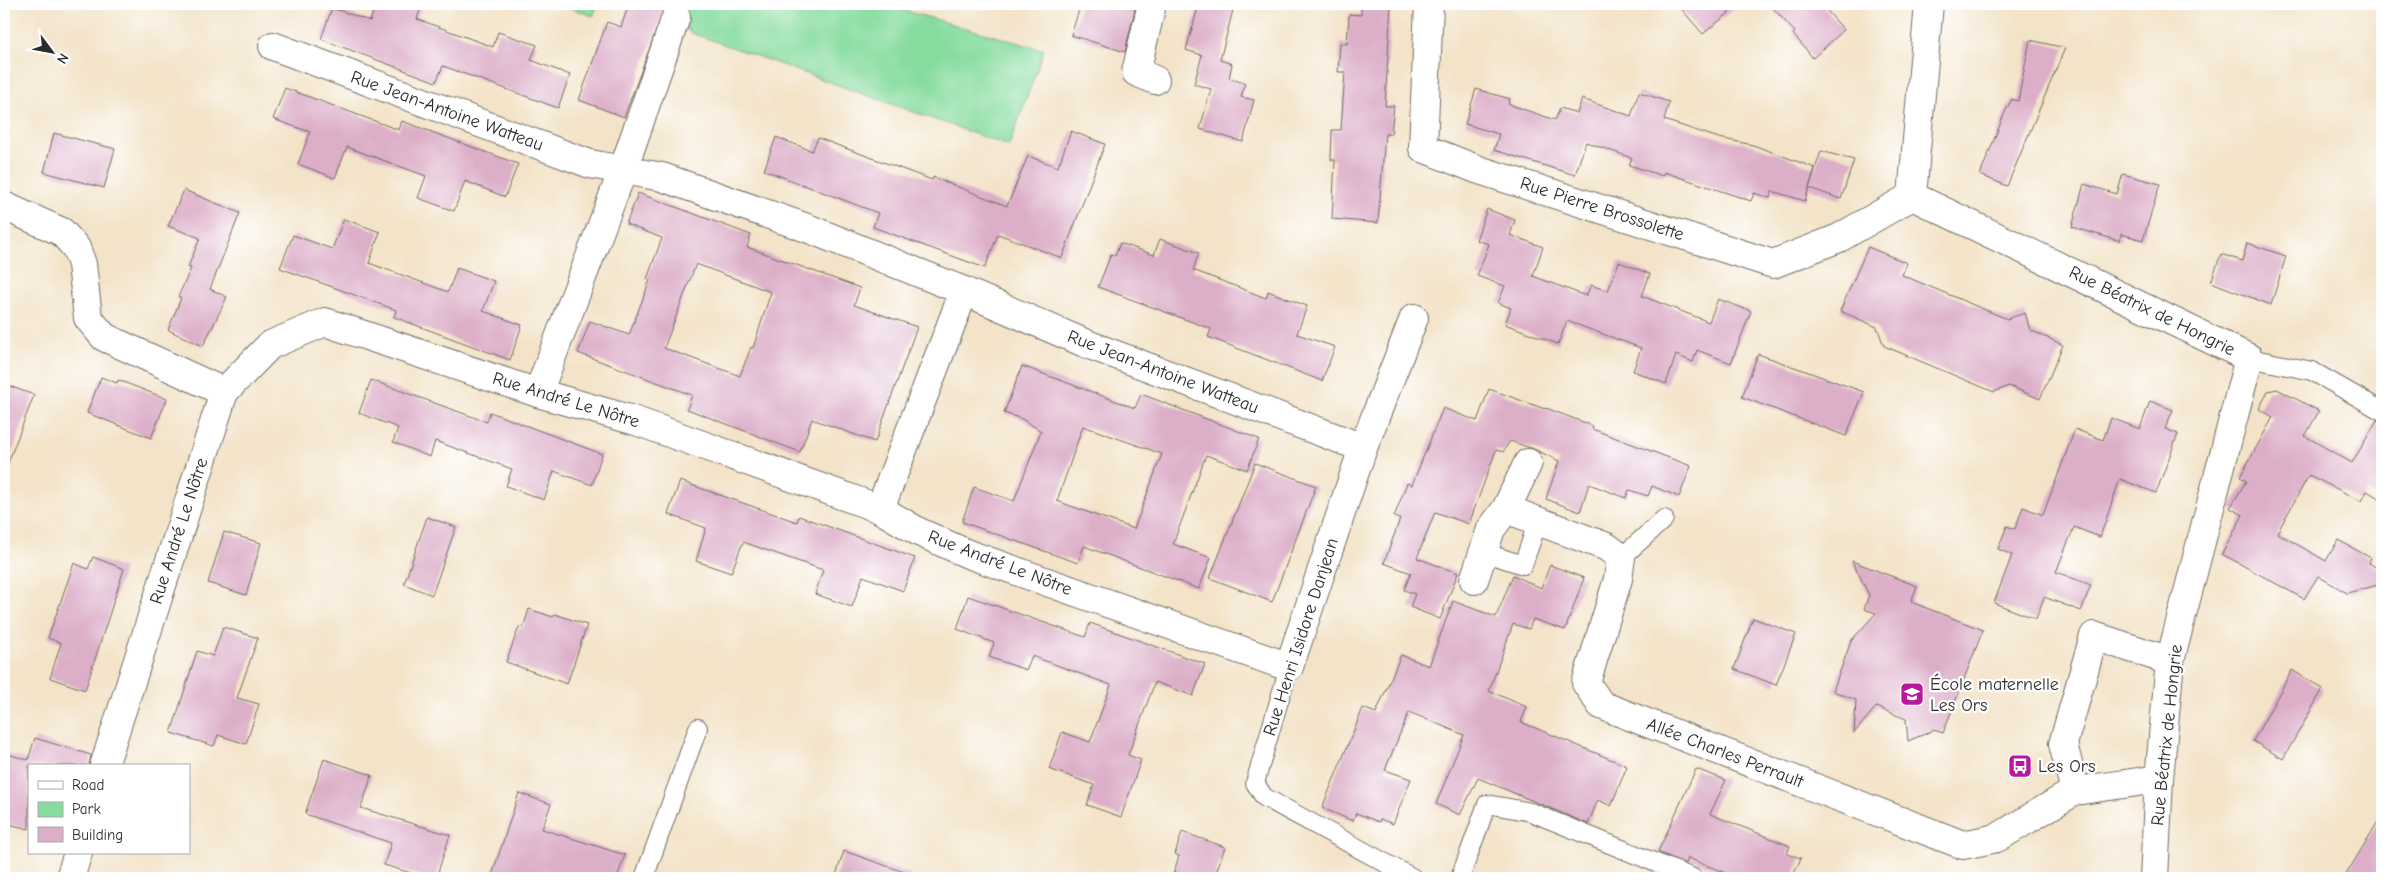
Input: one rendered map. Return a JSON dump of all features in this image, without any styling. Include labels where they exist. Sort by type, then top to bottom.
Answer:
[{"type":"street","points":[[1152,4],[1136,72],[1155,80]]},
{"type":"street","name":"Rue Pierre Brossolette","points":[[1429,4],[1423,148],[1479,170],[1773,264],[1839,238],[1912,196]]},
{"type":"street","points":[[1912,196],[1929,4]]},
{"type":"street","points":[[538,393],[623,170],[676,17]]},
{"type":"street","name":"Rue Jean-Antoine Watteau","points":[[273,46],[590,164],[662,177],[807,228],[964,291],[1088,344],[1363,448]]},
{"type":"street","name":"Rue Béatrix de Hongrie","points":[[1912,196],[2249,358],[2170,661],[2158,779],[2154,878]]},
{"type":"street","points":[[4,206],[62,232],[76,248],[82,264],[88,318],[104,337],[224,392]]},
{"type":"street","points":[[880,509],[964,291]]},
{"type":"street","name":"Rue Henri Isidore Danjean","points":[[1289,667],[1363,448],[1414,318]]},
{"type":"street","name":"Rue André Le Nôtre","points":[[105,764],[224,392],[270,345],[325,322],[538,393],[636,421],[880,509],[919,532],[968,554],[1289,667]]},
{"type":"street","points":[[1474,580],[1490,529],[1506,509],[1528,463]]},
{"type":"street","points":[[1506,509],[1607,547],[1621,558]]},
{"type":"street","name":"Allée Charles Perrault","points":[[1621,558],[1618,580],[1586,683],[1600,705],[1963,845],[1997,838],[2075,791],[2158,779]]},
{"type":"street","points":[[2075,791],[2063,744],[2094,636],[2170,661]]},
{"type":"street","points":[[70,878],[78,854]]},
{"type":"lane","points":[[2249,358],[2312,371],[2382,411]]},
{"type":"lane","points":[[1621,558],[1664,519]]},
{"type":"lane","points":[[1483,552],[1523,565],[1538,521]]},
{"type":"lane","name":"Rue Henri Isidore Danjean","points":[[1289,667],[1255,783],[1264,797],[1413,878]]},
{"type":"lane","points":[[644,878],[698,728]]},
{"type":"lane","points":[[1460,878],[1488,804],[1531,812],[1693,878]]},
{"type":"green space","points":[[560,4],[598,4],[593,16]]},
{"type":"green space","points":[[674,4],[881,4],[1044,50],[1009,146],[689,32]]},
{"type":"building","points":[[376,4],[422,4],[417,19],[493,47],[498,32],[537,45],[531,60],[570,75],[558,108],[443,66],[436,82],[321,39],[332,8],[370,21]]},
{"type":"building","points":[[629,4],[666,4],[624,117],[579,100],[607,22],[621,27]]},
{"type":"building","points":[[1081,4],[1123,4],[1135,8],[1125,52],[1071,35]]},
{"type":"building","points":[[1199,4],[1225,4],[1224,8],[1233,10],[1220,60],[1232,64],[1229,78],[1245,83],[1241,97],[1254,100],[1243,142],[1200,129],[1211,89],[1194,84],[1202,55],[1186,50]]},
{"type":"building","points":[[1361,4],[1391,4],[1385,106],[1394,106],[1391,134],[1385,134],[1378,223],[1332,219],[1335,160],[1331,160],[1332,130],[1341,130],[1345,72],[1338,72],[1340,43],[1347,44],[1349,14],[1361,15]]},
{"type":"building","points":[[1677,4],[1740,4],[1703,34]]},
{"type":"building","points":[[1769,4],[1821,4],[1844,30],[1813,58],[1793,34],[1795,32]]},
{"type":"building","points":[[2030,40],[2065,48],[2007,186],[1980,175],[2005,112],[2012,99],[2018,101]]},
{"type":"building","points":[[285,88],[399,130],[402,121],[518,164],[505,197],[465,181],[454,211],[418,198],[426,176],[347,147],[335,178],[298,164],[310,132],[273,119]]},
{"type":"building","points":[[1476,89],[1510,99],[1508,104],[1555,120],[1560,108],[1577,113],[1582,99],[1631,116],[1639,92],[1669,102],[1664,120],[1719,138],[1753,145],[1815,168],[1805,201],[1772,191],[1770,198],[1754,193],[1751,201],[1664,172],[1663,176],[1629,165],[1632,158],[1586,142],[1575,175],[1494,150],[1499,134],[1465,124]]},
{"type":"building","points":[[1071,131],[1105,144],[1062,258],[998,234],[985,268],[873,227],[878,213],[764,170],[776,137],[812,151],[818,138],[932,180],[933,177],[1007,206],[1028,156],[1058,167]]},
{"type":"building","points":[[54,133],[115,149],[104,188],[44,172]]},
{"type":"building","points":[[1821,151],[1854,160],[1841,199],[1809,188]]},
{"type":"building","points":[[2123,174],[2160,184],[2143,240],[2121,234],[2120,241],[2072,227],[2084,184],[2117,194]]},
{"type":"building","points":[[184,190],[240,213],[210,289],[227,297],[203,346],[168,330],[181,298],[178,297],[191,268],[188,267],[200,238],[168,226]]},
{"type":"building","points":[[638,193],[751,235],[747,247],[860,288],[854,305],[917,327],[875,442],[812,419],[800,452],[687,409],[692,395],[578,353],[590,321],[629,335],[650,280],[647,279],[662,238],[626,224]],"holes":[[[696,264],[771,292],[753,348],[751,347],[740,376],[664,348]]]},
{"type":"building","points":[[1487,209],[1515,220],[1510,235],[1543,247],[1533,276],[1586,296],[1591,285],[1608,291],[1619,262],[1650,274],[1642,296],[1709,322],[1718,299],[1751,311],[1731,363],[1697,350],[1693,362],[1676,355],[1666,384],[1633,371],[1641,348],[1567,321],[1558,344],[1505,324],[1511,308],[1498,303],[1505,286],[1477,276],[1489,244],[1476,240]]},
{"type":"building","points":[[344,219],[380,232],[369,263],[448,292],[457,268],[494,281],[483,311],[522,325],[510,360],[394,317],[396,310],[280,268],[293,235],[332,249]]},
{"type":"building","points":[[1160,239],[1199,253],[1193,270],[1266,298],[1268,291],[1307,306],[1297,334],[1335,347],[1322,381],[1208,337],[1211,329],[1098,287],[1111,254],[1115,256],[1120,243],[1154,255]]},
{"type":"building","points":[[2247,243],[2286,256],[2271,305],[2211,282],[2221,254],[2242,261]]},
{"type":"building","points":[[1868,247],[1907,263],[1902,275],[2007,319],[2025,313],[2030,330],[2063,345],[2040,399],[2009,386],[1994,392],[1884,346],[1877,327],[1840,311]]},
{"type":"building","points":[[1758,354],[1864,392],[1846,436],[1742,397]]},
{"type":"building","points":[[1022,366],[1135,408],[1141,394],[1259,439],[1247,470],[1206,455],[1173,544],[1211,558],[1199,589],[1084,546],[1078,563],[962,522],[974,487],[1014,501],[1041,431],[1022,419],[1004,413]],"holes":[[[1083,426],[1162,454],[1134,529],[1057,501]]]},
{"type":"building","points":[[101,377],[117,383],[118,380],[167,399],[151,438],[87,413]]},
{"type":"building","points":[[371,380],[487,422],[490,412],[602,454],[592,485],[554,471],[544,500],[506,486],[512,469],[435,441],[430,457],[393,442],[398,428],[359,413]]},
{"type":"building","points":[[4,384],[34,395],[6,468],[4,468]]},
{"type":"building","points":[[1489,389],[1546,408],[1593,426],[1592,429],[1691,466],[1679,497],[1652,486],[1648,496],[1629,490],[1626,498],[1589,484],[1580,512],[1546,499],[1559,461],[1534,449],[1510,441],[1503,452],[1496,450],[1469,524],[1435,512],[1417,558],[1458,573],[1440,619],[1410,607],[1415,594],[1404,590],[1411,573],[1384,563],[1400,519],[1394,517],[1407,483],[1412,485],[1443,408],[1477,421]]},
{"type":"building","points":[[2277,389],[2319,411],[2305,436],[2352,463],[2377,420],[2382,422],[2382,500],[2367,491],[2361,501],[2309,475],[2277,533],[2326,561],[2338,540],[2371,558],[2369,563],[2382,571],[2382,584],[2347,593],[2318,576],[2304,599],[2222,554],[2243,515],[2230,508],[2246,481],[2240,477],[2273,417],[2259,409],[2268,391]]},
{"type":"building","points":[[2150,401],[2173,410],[2165,429],[2178,434],[2156,493],[2120,479],[2100,537],[2074,527],[2056,572],[2091,585],[2081,611],[2044,597],[2036,619],[1994,603],[2012,555],[1998,549],[2007,526],[2015,529],[2023,507],[2043,515],[2075,429],[2103,440],[2111,418],[2140,429]]},
{"type":"building","points":[[1255,463],[1316,486],[1272,602],[1210,578]]},
{"type":"building","points":[[680,481],[797,522],[799,516],[915,558],[903,591],[863,576],[852,607],[815,594],[823,570],[743,542],[731,573],[696,561],[706,528],[668,514]]},
{"type":"building","points":[[427,517],[456,527],[432,595],[404,584]]},
{"type":"building","points":[[224,532],[261,543],[246,595],[208,583]]},
{"type":"building","points":[[93,557],[124,569],[85,690],[50,678],[61,643],[48,638],[74,563],[88,569]]},
{"type":"building","points":[[1852,561],[1917,586],[1911,602],[1983,630],[1943,733],[1934,730],[1908,741],[1906,719],[1876,707],[1854,733],[1856,700],[1833,691],[1851,641],[1876,613],[1864,609],[1869,595]]},
{"type":"building","points":[[1550,565],[1584,578],[1565,630],[1533,619],[1529,629],[1513,624],[1489,691],[1527,707],[1521,722],[1627,766],[1611,806],[1598,800],[1588,824],[1478,778],[1460,815],[1436,804],[1464,735],[1409,712],[1385,770],[1411,779],[1393,824],[1380,819],[1379,822],[1356,813],[1353,821],[1322,808],[1363,708],[1376,713],[1401,655],[1429,666],[1453,601],[1496,617],[1513,575],[1541,588]]},
{"type":"building","points":[[968,596],[1085,637],[1090,623],[1205,664],[1193,696],[1155,682],[1128,755],[1141,760],[1121,817],[1087,805],[1094,785],[1049,769],[1062,732],[1090,742],[1111,685],[1032,656],[1026,670],[989,657],[994,643],[957,629]]},
{"type":"building","points":[[529,609],[553,617],[555,614],[587,625],[567,684],[506,662],[519,627],[523,628]]},
{"type":"building","points":[[1753,618],[1796,634],[1776,685],[1734,669]]},
{"type":"building","points":[[223,627],[258,638],[237,698],[259,704],[246,744],[218,735],[214,746],[171,733],[197,651],[213,656]]},
{"type":"building","points":[[2292,670],[2323,689],[2283,759],[2253,741]]},
{"type":"building","points":[[35,738],[91,755],[89,764],[28,764],[28,829],[4,823],[4,753],[28,760]]},
{"type":"building","points":[[324,759],[372,775],[361,808],[450,835],[436,878],[428,878],[384,865],[391,843],[305,814]]},
{"type":"building","points":[[1696,769],[1726,780],[1710,814],[1790,846],[1787,854],[1801,858],[1792,878],[1738,878],[1688,858],[1686,864],[1658,852]]},
{"type":"building","points":[[519,793],[551,804],[542,829],[625,855],[617,878],[491,878]]},
{"type":"building","points":[[2382,815],[2382,878],[2344,878]]},
{"type":"building","points":[[1182,832],[1225,847],[1214,878],[1172,878],[1179,856],[1175,854]]},
{"type":"building","points":[[844,851],[910,874],[910,878],[835,878]]},
{"type":"place","name":"École maternelle Les Ors","points":[[1912,694]]},
{"type":"place","name":"Les Ors","points":[[2020,766]]}]
